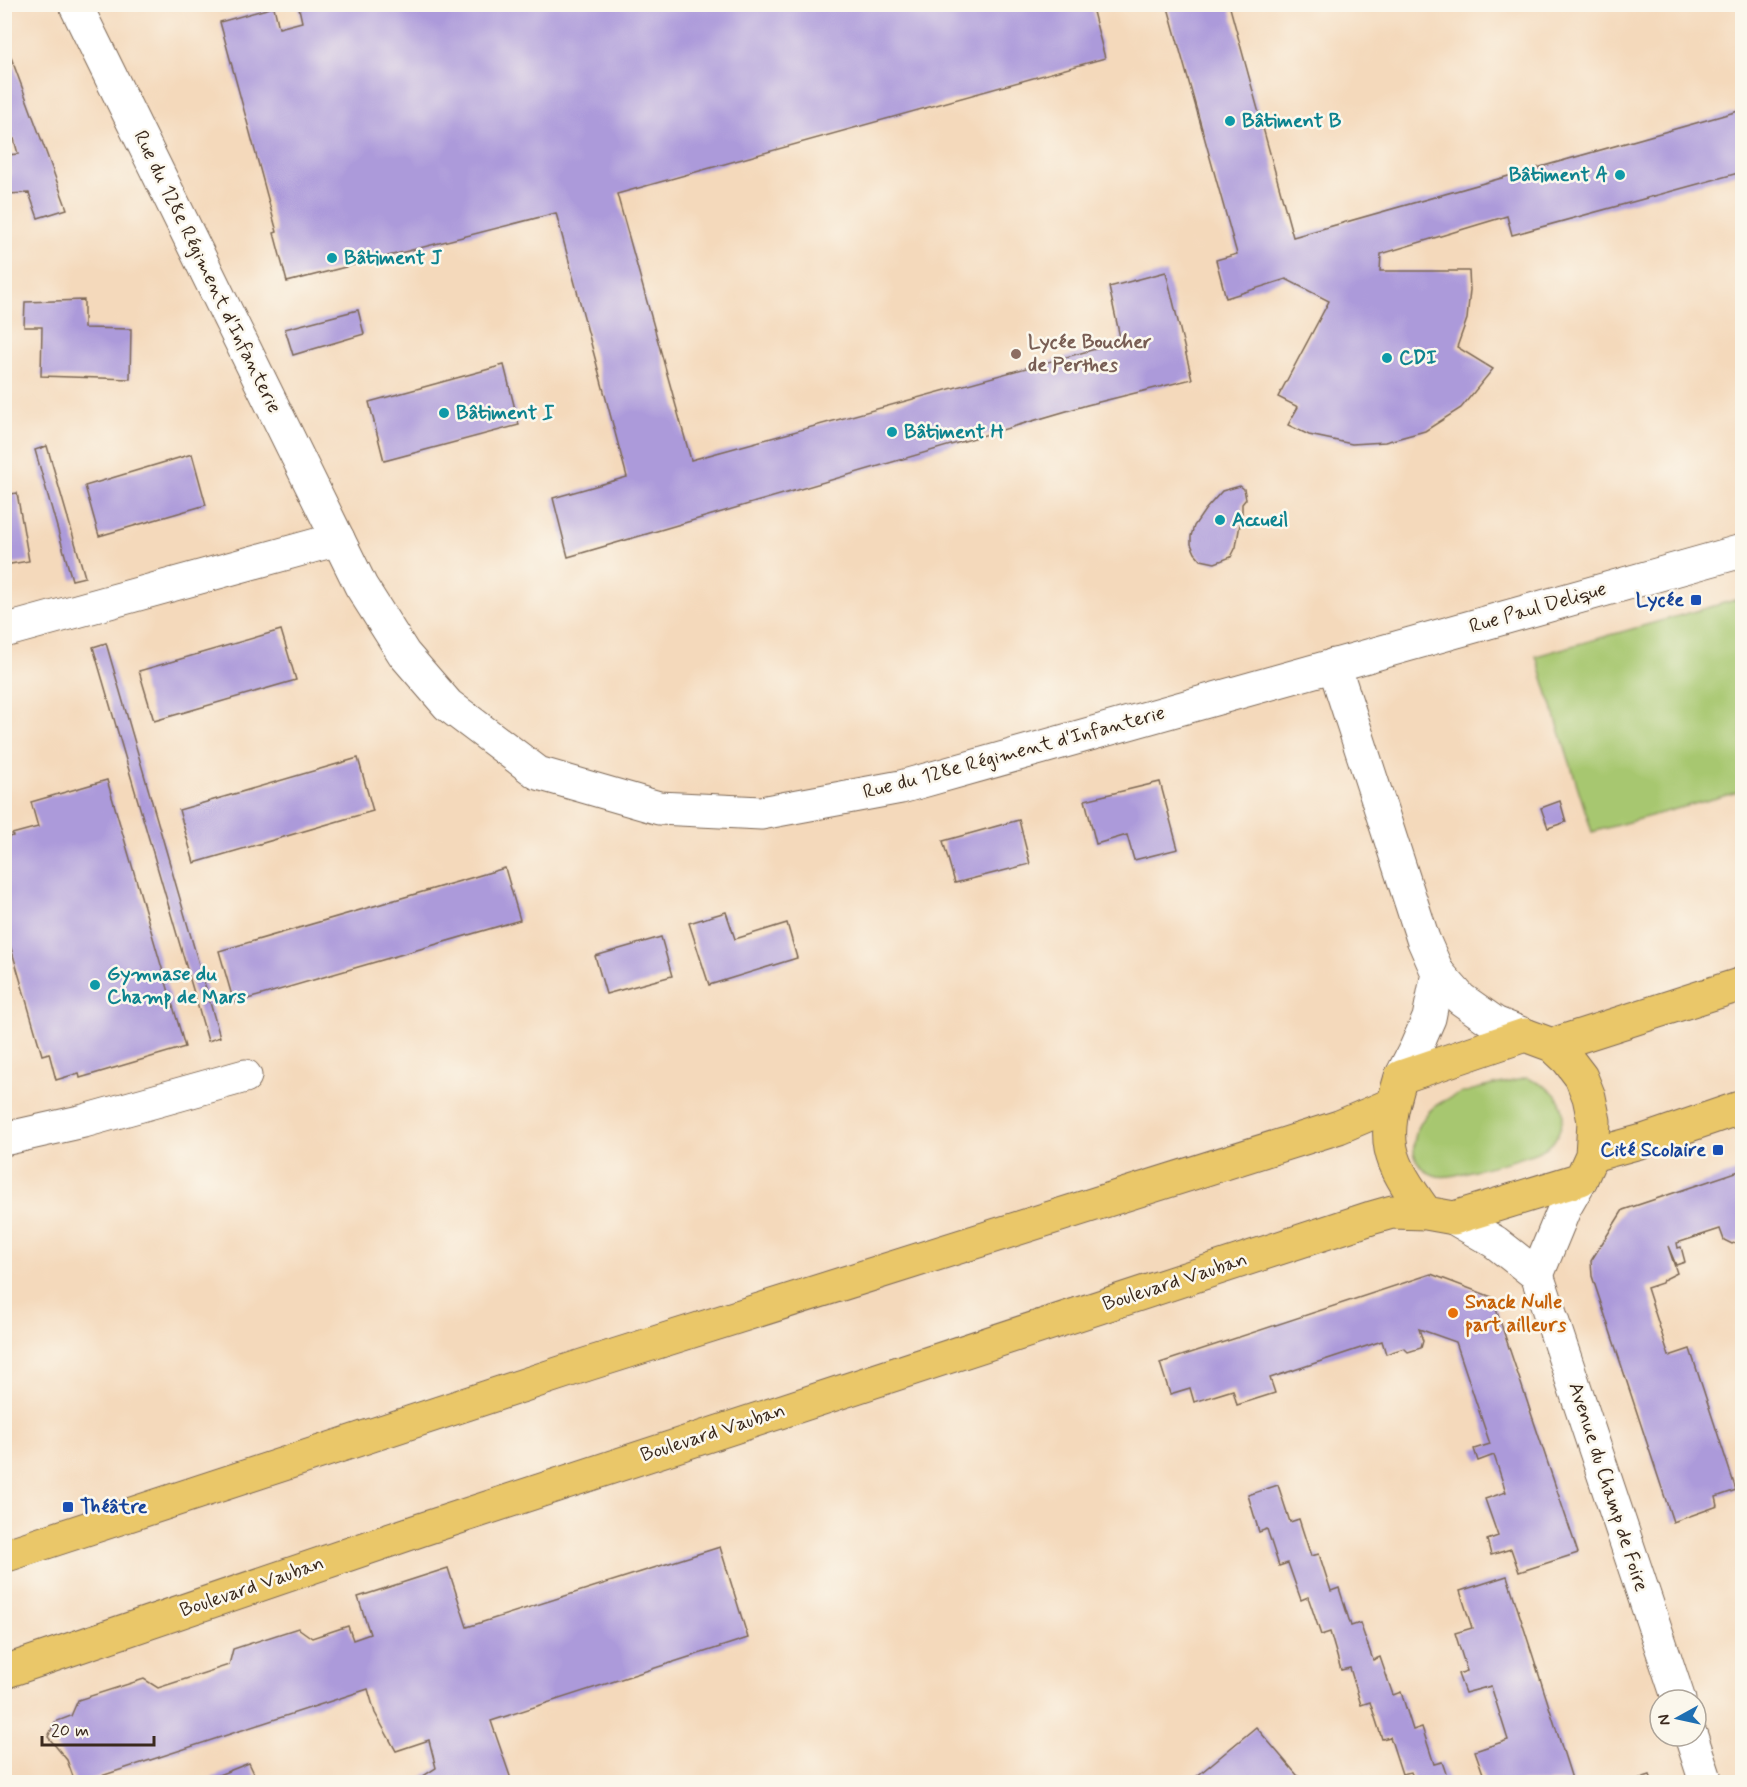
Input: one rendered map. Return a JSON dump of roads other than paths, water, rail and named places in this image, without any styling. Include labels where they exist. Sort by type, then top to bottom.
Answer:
[{"type":"main road","points":[[4,1556],[588,1364],[1339,1127],[1397,1091],[1539,1040],[1743,984]]},
{"type":"main road","points":[[1539,1040],[1568,1060],[1581,1077],[1589,1097],[1594,1121],[1586,1167]]},
{"type":"main road","points":[[1397,1091],[1388,1132],[1390,1150],[1407,1187],[1440,1215],[1586,1167],[1643,1141],[1743,1107]]},
{"type":"main road","name":"Boulevard Vauban","points":[[4,1672],[420,1530],[1371,1218],[1392,1212],[1440,1215]]},
{"type":"street","name":"Rue du 128e Régiment d'Infanterie","points":[[75,4],[361,586],[404,654],[448,705],[538,773],[659,808],[761,813],[901,787],[1334,665]]},
{"type":"street","points":[[4,631],[339,539]]},
{"type":"street","name":"Rue Paul Delique","points":[[1334,665],[1743,551]]},
{"type":"street","points":[[1334,665],[1423,939],[1438,973],[1461,999],[1494,1023],[1539,1040]]},
{"type":"street","points":[[1397,1091],[1429,1018],[1438,973]]},
{"type":"street","points":[[4,1139],[84,1121],[245,1076]]},
{"type":"street","points":[[1440,1215],[1495,1242],[1537,1275],[1565,1207],[1586,1167]]},
{"type":"street","name":"Avenue du Champ de Foire","points":[[1537,1275],[1675,1688]]},
{"type":"street","points":[[1695,1748],[1706,1782]]},
{"type":"place","name":"Bâtiment B","points":[[1230,121]]},
{"type":"place","name":"Bâtiment A","points":[[1620,175]]},
{"type":"place","name":"Bâtiment J","points":[[332,258]]},
{"type":"place","name":"Lycée Boucher de Perthes","points":[[1016,354]]},
{"type":"place","name":"CDI","points":[[1387,358]]},
{"type":"place","name":"Bâtiment I","points":[[444,413]]},
{"type":"place","name":"Bâtiment H","points":[[892,432]]},
{"type":"place","name":"Accueil","points":[[1220,520]]},
{"type":"place","name":"Lycée","points":[[1696,600]]},
{"type":"place","name":"Gymnase du Champ de Mars","points":[[95,985]]},
{"type":"place","name":"Cité Scolaire","points":[[1718,1150]]},
{"type":"place","name":"Snack Nulle part ailleurs","points":[[1453,1313]]},
{"type":"place","name":"Théâtre","points":[[68,1507]]}]
